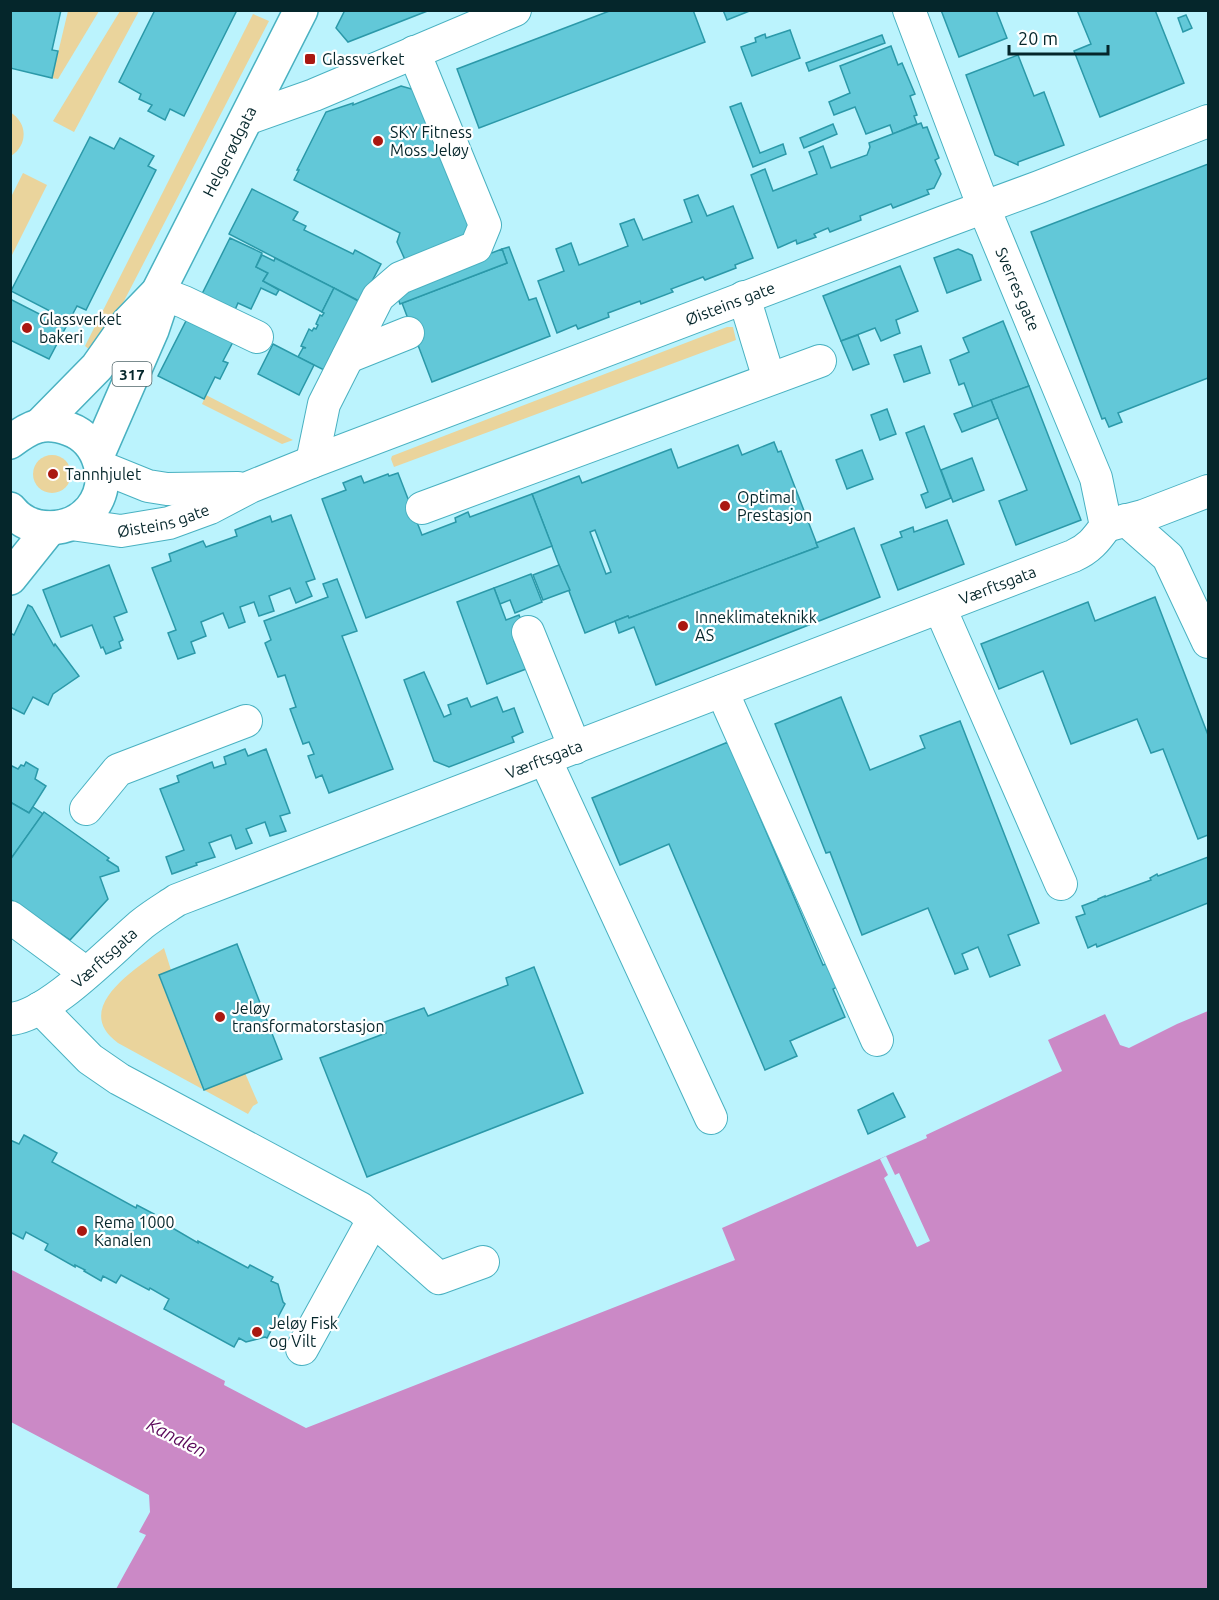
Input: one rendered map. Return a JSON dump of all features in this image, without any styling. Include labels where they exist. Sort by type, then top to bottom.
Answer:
[{"type":"main road","name":"Helgerødgata","points":[[22,430],[97,367],[128,323],[158,292],[301,10]]},
{"type":"main road","name":"Helgerødgata","points":[[99,461],[152,330],[159,309],[158,292]]},
{"type":"main road","name":"317","points":[[10,578],[61,526],[91,509],[99,495],[102,480],[99,461],[90,443],[79,433],[56,424],[22,430]]},
{"type":"main road","points":[[10,509],[25,521],[37,526],[61,526]]},
{"type":"street","points":[[246,119],[314,95],[515,10]]},
{"type":"street","name":"Sverres gate","points":[[909,10],[984,208],[1116,523]]},
{"type":"street","points":[[312,462],[324,404],[378,297],[400,278],[476,247],[485,225],[414,52]]},
{"type":"street","name":"Øisteins gate","points":[[61,526],[121,531],[169,524],[312,462],[1209,121]]},
{"type":"street","points":[[158,292],[257,337]]},
{"type":"street","points":[[744,297],[769,380]]},
{"type":"street","points":[[348,357],[408,333]]},
{"type":"street","points":[[422,508],[820,361]]},
{"type":"street","name":"Øisteins gate","points":[[99,461],[148,486],[167,489],[250,487]]},
{"type":"street","points":[[1116,523],[1143,516],[1209,490]]},
{"type":"street","points":[[1116,523],[1168,557],[1209,642]]},
{"type":"street","name":"Værftsgata","points":[[10,1019],[21,1019],[40,1008],[86,973],[143,923],[177,900],[1084,552],[1116,523]]},
{"type":"street","points":[[940,608],[1061,884]]},
{"type":"street","points":[[528,632],[575,748]]},
{"type":"street","points":[[722,691],[877,1040]]},
{"type":"street","points":[[86,809],[118,770],[246,721]]},
{"type":"street","points":[[545,759],[711,1118]]},
{"type":"street","points":[[10,917],[86,973]]},
{"type":"street","points":[[40,1008],[90,1059],[119,1079],[366,1214],[440,1278],[483,1262]]},
{"type":"street","points":[[302,1349],[366,1214]]},
{"type":"shaded area","points":[[68,11],[99,11],[58,79],[52,78]]},
{"type":"shaded area","points":[[120,11],[139,11],[74,132],[53,121]]},
{"type":"shaded area","points":[[253,14],[269,21],[96,355],[85,346]]},
{"type":"shaded area","points":[[10,112],[20,122],[24,134],[21,146],[11,156]]},
{"type":"shaded area","points":[[23,173],[47,185],[11,257],[11,197]]},
{"type":"shaded area","points":[[727,327],[733,327],[736,340],[394,467],[392,456]]},
{"type":"shaded area","points":[[206,395],[293,440],[282,444],[202,404]]},
{"type":"shaded area","points":[[52,455],[66,460],[71,474],[66,488],[52,493],[38,488],[33,474],[38,460]]},
{"type":"shaded area","points":[[164,948],[171,970],[159,976],[203,1089],[118,1043],[105,1030],[101,1016],[104,1003],[113,990],[139,966]]},
{"type":"shaded area","points":[[245,1073],[258,1103],[248,1114],[204,1090]]},
{"type":"water","name":"Kanalen","points":[[1208,1011],[1208,1589],[116,1589],[146,1535],[139,1532],[150,1512],[149,1495],[11,1422],[10,1269],[225,1381],[224,1385],[306,1428],[735,1260],[722,1228],[927,1138],[926,1135],[1062,1071],[1048,1040],[1105,1014],[1120,1045],[1129,1048]]},
{"type":"pier","points":[[886,1156],[895,1175],[899,1173],[930,1241],[917,1247],[884,1178],[888,1175],[880,1159]]},
{"type":"building","points":[[10,10],[61,10],[52,50],[58,51],[52,78],[10,68]]},
{"type":"building","points":[[155,10],[237,10],[184,116],[170,109],[165,120],[148,111],[152,105],[139,99],[141,94],[119,82]]},
{"type":"building","points":[[345,10],[430,10],[348,42],[336,28]]},
{"type":"building","points":[[612,10],[693,10],[705,42],[479,128],[457,69]]},
{"type":"building","points":[[723,10],[752,10],[727,20]]},
{"type":"building","points":[[941,10],[996,10],[1007,38],[959,57]]},
{"type":"building","points":[[1077,10],[1155,10],[1184,83],[1100,117],[1074,51],[1091,44]]},
{"type":"building","points":[[1186,15],[1192,28],[1183,32],[1178,18]]},
{"type":"building","points":[[790,30],[800,58],[752,76],[741,47],[756,42],[755,38],[765,34],[766,38]]},
{"type":"building","points":[[882,35],[885,43],[809,71],[806,63]]},
{"type":"building","points":[[891,46],[898,65],[902,63],[915,94],[910,96],[917,115],[914,116],[917,124],[893,134],[890,125],[866,134],[855,107],[834,115],[829,102],[850,93],[840,66]]},
{"type":"building","points":[[1018,55],[1034,96],[1044,92],[1064,145],[1018,162],[1018,165],[995,155],[966,75]]},
{"type":"building","points":[[401,86],[419,91],[474,236],[406,262],[397,242],[400,233],[294,180],[326,112],[353,103],[353,105]]},
{"type":"building","points":[[741,103],[760,153],[783,144],[786,154],[753,167],[730,107]]},
{"type":"building","points":[[921,123],[923,128],[927,127],[939,158],[935,160],[941,174],[934,188],[927,190],[929,194],[893,208],[891,204],[860,216],[861,220],[830,232],[828,228],[814,234],[816,237],[797,244],[796,240],[778,248],[751,175],[765,169],[773,191],[817,174],[809,152],[823,146],[831,168],[867,155],[869,143]]},
{"type":"building","points":[[833,124],[837,134],[804,148],[800,138]]},
{"type":"building","points":[[90,137],[114,149],[120,138],[154,156],[148,166],[156,170],[86,310],[77,306],[49,359],[10,340],[10,299],[49,319],[52,312],[11,291]]},
{"type":"building","points":[[1208,164],[1208,378],[1118,413],[1122,422],[1109,427],[1105,418],[1102,419],[1031,232]]},
{"type":"building","points":[[252,189],[298,212],[293,220],[306,226],[304,230],[353,254],[355,250],[381,264],[361,302],[229,234]]},
{"type":"building","points":[[698,195],[707,216],[733,206],[753,258],[735,265],[736,268],[705,280],[703,277],[671,289],[673,292],[608,313],[609,317],[578,329],[576,325],[557,333],[538,281],[564,271],[556,249],[571,243],[579,265],[628,246],[620,224],[634,219],[643,240],[692,222],[684,200]]},
{"type":"building","points":[[230,238],[262,253],[256,267],[268,273],[263,281],[279,290],[276,295],[261,288],[251,309],[238,303],[235,310],[202,294]]},
{"type":"building","points":[[509,247],[529,300],[536,298],[550,336],[432,382],[402,303],[507,263],[502,249]]},
{"type":"building","points":[[502,249],[507,263],[400,304],[395,290]]},
{"type":"building","points":[[958,249],[972,255],[981,280],[947,293],[934,258]]},
{"type":"building","points":[[262,255],[274,261],[275,258],[334,288],[322,312],[263,281],[268,273],[256,267]]},
{"type":"building","points":[[900,266],[918,311],[896,320],[900,333],[881,341],[875,328],[841,341],[823,296]]},
{"type":"building","points":[[334,288],[362,303],[328,372],[298,357],[303,348],[306,348],[301,346],[309,329],[312,331],[316,329],[318,325],[316,324],[320,315],[324,313],[322,312]]},
{"type":"building","points":[[189,315],[235,338],[223,361],[228,363],[220,379],[215,377],[204,399],[158,376]]},
{"type":"building","points":[[1003,321],[1029,386],[973,407],[964,383],[959,385],[950,360],[969,352],[963,338]]},
{"type":"building","points":[[858,335],[869,364],[853,370],[841,341]]},
{"type":"building","points":[[273,344],[314,365],[299,395],[258,374]]},
{"type":"building","points":[[921,346],[930,373],[904,382],[894,355]]},
{"type":"building","points":[[1029,386],[1081,520],[1016,545],[999,501],[1027,490],[991,400]]},
{"type":"building","points":[[991,400],[998,418],[962,432],[954,414]]},
{"type":"building","points":[[887,409],[896,434],[880,440],[871,415]]},
{"type":"building","points":[[924,426],[951,498],[926,508],[921,495],[928,492],[906,433]]},
{"type":"building","points":[[774,442],[778,452],[781,451],[818,547],[585,633],[532,494],[579,476],[582,483],[671,449],[678,468],[738,445],[742,455]],"holes":[[[595,530],[611,572],[606,574],[590,532]]]},
{"type":"building","points":[[862,450],[873,479],[847,489],[836,460]]},
{"type":"building","points":[[972,458],[984,490],[953,502],[941,470]]},
{"type":"building","points":[[398,473],[422,535],[456,522],[455,518],[468,512],[470,517],[532,494],[552,546],[366,618],[322,499],[346,490],[343,483],[358,477],[361,476],[364,483],[388,474],[389,476]]},
{"type":"building","points":[[291,515],[315,579],[306,582],[312,596],[296,603],[290,588],[269,596],[274,611],[259,616],[254,602],[240,607],[245,622],[229,628],[223,613],[201,622],[206,636],[191,642],[195,653],[178,659],[168,633],[176,630],[152,568],[171,561],[169,554],[203,541],[206,547],[237,536],[235,530],[270,516],[272,522]]},
{"type":"building","points":[[947,520],[964,564],[898,590],[881,545],[902,537],[900,532],[913,527],[914,532]]},
{"type":"building","points":[[854,528],[880,597],[656,685],[634,627],[619,633],[615,621],[628,616],[629,618],[818,547],[816,543]]},
{"type":"building","points":[[109,565],[127,612],[114,617],[123,640],[119,642],[121,648],[106,654],[103,647],[101,648],[92,625],[61,637],[43,590]]},
{"type":"building","points":[[559,565],[570,590],[543,600],[533,575]]},
{"type":"building","points":[[531,574],[542,602],[515,613],[510,600],[500,604],[494,588]]},
{"type":"building","points":[[337,579],[357,631],[342,636],[393,769],[329,793],[322,775],[316,778],[308,756],[314,754],[309,742],[303,744],[290,709],[296,707],[285,675],[278,677],[265,643],[271,640],[264,621],[328,597],[323,584]]},
{"type":"building","points":[[494,588],[506,620],[519,615],[527,636],[514,641],[526,669],[487,684],[457,602]]},
{"type":"building","points":[[1155,597],[1208,735],[1208,835],[1198,839],[1163,749],[1151,753],[1137,719],[1071,744],[1043,671],[999,689],[981,644],[1088,602],[1095,621]]},
{"type":"building","points":[[28,605],[32,607],[54,646],[55,644],[79,676],[53,694],[48,705],[33,697],[24,714],[10,707],[10,636],[14,635]]},
{"type":"building","points":[[424,672],[444,717],[451,714],[448,705],[467,698],[471,707],[497,697],[503,712],[514,708],[523,732],[512,737],[514,742],[449,767],[434,761],[404,680]]},
{"type":"building","points":[[841,697],[870,770],[925,748],[920,736],[960,721],[1039,923],[1008,935],[1020,965],[990,977],[978,947],[962,954],[968,969],[955,974],[928,908],[862,935],[830,852],[826,853],[775,724]]},
{"type":"building","points":[[728,742],[823,965],[831,962],[841,985],[833,989],[845,1017],[790,1041],[797,1056],[765,1070],[669,844],[620,865],[592,798]]},
{"type":"building","points":[[245,749],[248,756],[266,749],[290,813],[280,816],[286,831],[270,836],[265,822],[246,829],[252,843],[236,849],[231,835],[209,843],[215,857],[172,874],[166,857],[184,850],[160,789],[179,782],[177,776],[212,762],[214,768],[226,764],[224,757]]},
{"type":"building","points":[[26,762],[38,769],[35,779],[46,786],[29,813],[10,802],[10,765],[18,769]]},
{"type":"building","points":[[10,802],[29,813],[33,807],[43,814],[10,860]]},
{"type":"building","points":[[44,812],[109,858],[107,860],[118,867],[119,871],[100,877],[108,899],[70,940],[10,899],[10,860]]},
{"type":"building","points":[[1208,857],[1208,903],[1097,947],[1096,944],[1088,948],[1076,917],[1085,914],[1082,906],[1151,880],[1150,878],[1157,874],[1158,876]]},
{"type":"building","name":"Jeløy transformatorstasjon","points":[[237,944],[282,1059],[204,1090],[159,975]]},
{"type":"building","points":[[534,967],[583,1093],[367,1177],[320,1058],[386,1033],[382,1023],[424,1008],[428,1016],[508,985],[506,978]]},
{"type":"building","points":[[893,1093],[905,1117],[868,1134],[858,1110]]},
{"type":"building","points":[[24,1135],[57,1153],[52,1162],[136,1208],[137,1205],[154,1214],[152,1216],[198,1243],[198,1241],[248,1268],[250,1265],[273,1277],[271,1281],[278,1284],[285,1304],[267,1338],[246,1342],[239,1338],[234,1347],[164,1309],[169,1299],[150,1288],[149,1290],[121,1275],[116,1283],[103,1276],[101,1281],[85,1270],[45,1250],[48,1244],[26,1232],[23,1239],[10,1232],[10,1140],[19,1144]]},
{"type":"place","name":"Glassverket","points":[[310,59]]},
{"type":"place","name":"SKY Fitness Moss Jeløy","points":[[378,141]]},
{"type":"place","name":"Glassverket bakeri","points":[[27,328]]},
{"type":"place","name":"Tannhjulet","points":[[53,474]]},
{"type":"place","name":"Optimal Prestasjon","points":[[725,506]]},
{"type":"place","name":"Inneklimateknikk AS","points":[[683,626]]},
{"type":"place","name":"Jeløy transformatorstasjon","points":[[220,1017]]},
{"type":"place","name":"Rema 1000 Kanalen","points":[[82,1231]]},
{"type":"place","name":"Jeløy Fisk og Vilt","points":[[257,1332]]}]
